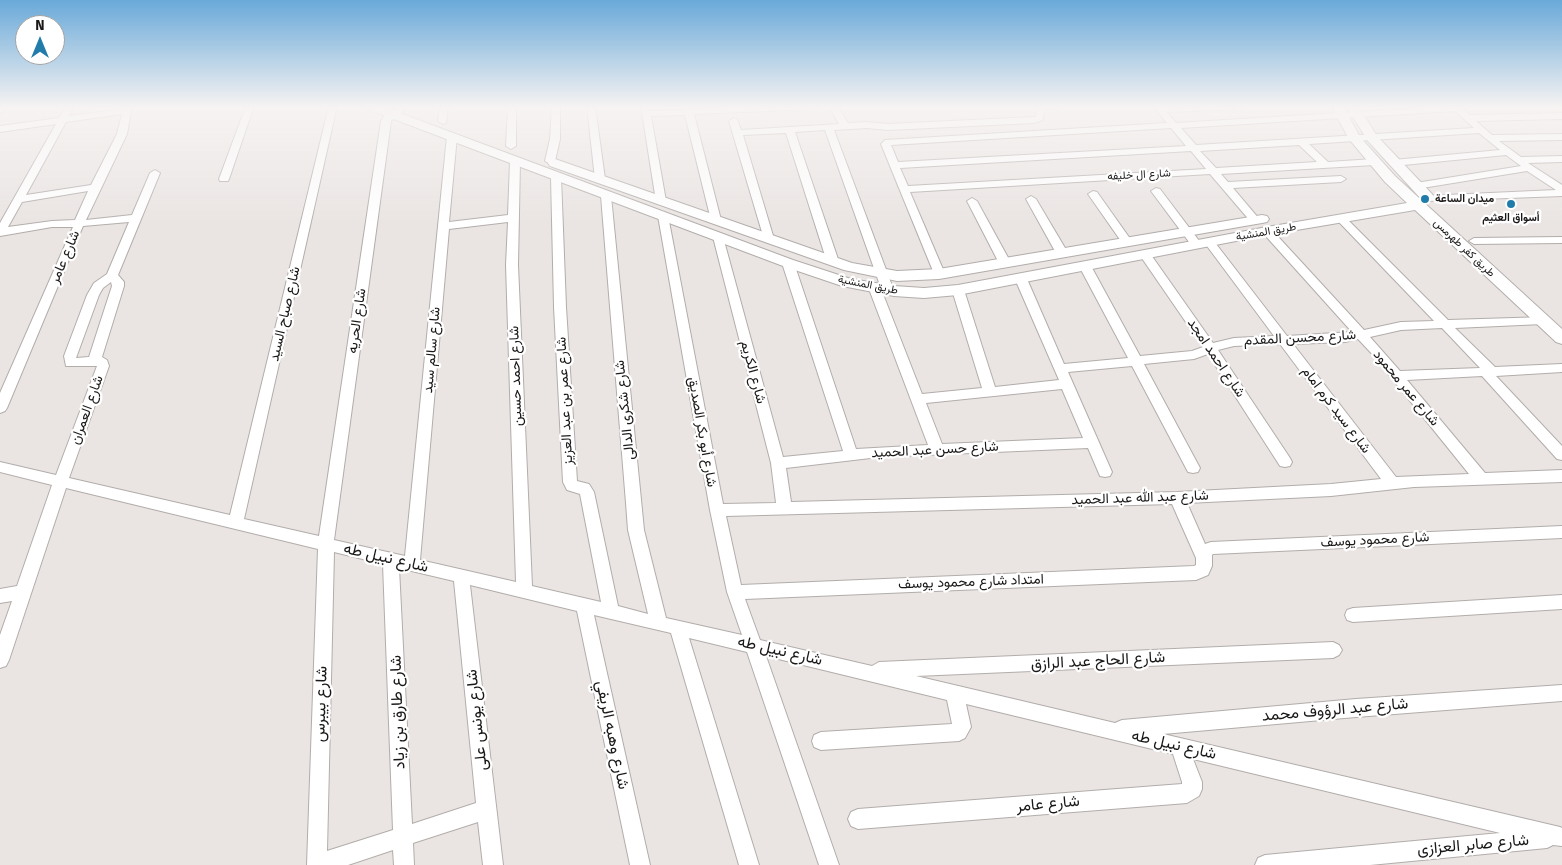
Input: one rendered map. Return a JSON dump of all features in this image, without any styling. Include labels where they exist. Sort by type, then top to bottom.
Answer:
[{"type":"street","points":[[0,232],[48,146]]},
{"type":"street","name":"شارع عامر","points":[[0,408],[95,187],[116,146]]},
{"type":"street","points":[[224,179],[236,146]]},
{"type":"street","name":"شارع صباح السيد","points":[[236,522],[324,146]]},
{"type":"street","name":"شارع الحريه","points":[[326,543],[382,146]]},
{"type":"street","name":"شارع سالم سيد","points":[[412,564],[451,146]]},
{"type":"street","name":"طريق المنشية","points":[[478,146],[788,263],[840,280],[882,290],[924,293],[958,290],[1021,279],[1423,202]]},
{"type":"street","name":"طريق المنشية","points":[[512,146],[857,270],[912,276],[939,274],[1188,232],[1411,190]]},
{"type":"street","points":[[550,161],[553,146]]},
{"type":"street","points":[[596,146],[600,179]]},
{"type":"street","points":[[652,146],[661,201]]},
{"type":"street","points":[[697,146],[716,220]]},
{"type":"street","points":[[742,146],[769,239]]},
{"type":"street","points":[[795,146],[833,262]]},
{"type":"street","points":[[835,146],[883,274],[882,290],[917,399],[937,449]]},
{"type":"street","points":[[887,146],[939,274]]},
{"type":"street","points":[[894,165],[1222,146]]},
{"type":"street","points":[[1306,146],[1326,165]]},
{"type":"street","name":"طريق كفر طهرمس","points":[[1361,146],[1374,162],[1411,190],[1562,338]]},
{"type":"street","name":"طريق كفر طهرمس","points":[[1379,146],[1411,190]]},
{"type":"street","points":[[1501,146],[1562,192]]},
{"type":"street","points":[[1192,148],[1255,220]]},
{"type":"street","points":[[1393,163],[1508,152]]},
{"type":"street","points":[[1519,160],[1562,159]]},
{"type":"street","name":"شارع احمد حسين","points":[[515,161],[512,265],[524,590]]},
{"type":"street","name":"شارع ال خليفه","points":[[904,189],[1374,162]]},
{"type":"street","points":[[1411,190],[1529,168]]},
{"type":"street","name":"شارع العمران","points":[[0,660],[6,625],[23,592],[61,480],[104,366],[100,361],[75,364],[70,363],[69,360],[95,290],[112,276],[155,173]]},
{"type":"street","name":"شارع عمر بن عبد العزيز","points":[[556,177],[560,307],[570,482],[572,486],[584,488],[587,492],[611,611]]},
{"type":"street","points":[[1224,185],[1341,178]]},
{"type":"street","points":[[19,199],[95,187]]},
{"type":"street","name":"شارع سيد كرم امام","points":[[1156,191],[1188,232],[1203,243],[1284,340],[1391,482]]},
{"type":"street","points":[[1423,202],[1562,192]]},
{"type":"street","points":[[1093,194],[1127,242]]},
{"type":"street","name":"شارع شكرى الدالى","points":[[606,196],[636,530],[659,623]]},
{"type":"street","points":[[1031,198],[1062,253]]},
{"type":"street","points":[[972,201],[1005,263]]},
{"type":"street","name":"طريق كفر طهرمس","points":[[1423,202],[1474,241],[1562,321]]},
{"type":"street","name":"شارع أبو بكر الصديق","points":[[663,216],[717,510],[735,592],[828,865]]},
{"type":"street","points":[[0,232],[52,224],[136,218]]},
{"type":"street","points":[[444,226],[513,218]]},
{"type":"street","points":[[1342,219],[1446,324],[1562,455]]},
{"type":"street","name":"شارع عمر محمود","points":[[1267,231],[1397,376],[1482,479]]},
{"type":"street","name":"شارع الكريم","points":[[718,237],[778,463],[784,508]]},
{"type":"street","points":[[1474,241],[1562,240]]},
{"type":"street","name":"شارع احمد امجد","points":[[1145,254],[1211,349],[1285,462]]},
{"type":"street","points":[[788,263],[851,455]]},
{"type":"street","points":[[1085,266],[1193,468]]},
{"type":"street","points":[[94,361],[118,286],[118,282],[112,276]]},
{"type":"street","points":[[1021,279],[1105,472]]},
{"type":"street","points":[[958,290],[990,392]]},
{"type":"street","name":"شارع محسن المقدم","points":[[1060,369],[1194,355],[1227,343],[1345,338],[1392,327],[1542,320]]},
{"type":"street","points":[[1397,376],[1562,368]]},
{"type":"street","points":[[917,399],[1066,384]]},
{"type":"street","name":"شارع حسن عبد الحميد","points":[[778,463],[851,455],[937,449],[1092,443]]},
{"type":"street","name":"شارع نبيل طه","points":[[0,467],[1561,837]]},
{"type":"street","name":"شارع عبد الله عبد الحميد","points":[[717,510],[1176,498],[1331,490],[1391,482],[1562,476]]},
{"type":"street","points":[[1176,498],[1203,561]]},
{"type":"street","name":"شارع محمود يوسف","points":[[1203,561],[1207,550],[1211,548],[1562,532]]},
{"type":"street","name":"شارع بيبرس","points":[[317,865],[326,543]]},
{"type":"street","name":"شارع طارق بن زياد","points":[[391,559],[404,865]]},
{"type":"street","name":"امتداد شارع محمود يوسف","points":[[735,592],[1189,573],[1202,570],[1203,561]]},
{"type":"street","name":"شارع يونس على","points":[[461,576],[493,865]]},
{"type":"street","points":[[0,596],[23,592]]},
{"type":"street","points":[[1353,615],[1562,602]]},
{"type":"street","name":"شارع وهبه الريفي","points":[[584,605],[640,865]]},
{"type":"street","points":[[677,627],[749,865]]},
{"type":"street","name":"شارع الحاج عبد الرازق","points":[[863,671],[1333,650]]},
{"type":"street","points":[[821,741],[959,732],[962,726],[954,693]]},
{"type":"street","name":"شارع عبد الرؤوف محمد","points":[[1109,730],[1356,708],[1562,693]]},
{"type":"street","name":"شارع عامر","points":[[858,819],[1186,793],[1192,789],[1192,782],[1180,747]]},
{"type":"street","points":[[317,865],[487,808]]},
{"type":"street","name":"شارع صابر العزازى","points":[[1264,865],[1561,837]]},
{"type":"place","name":"ميدان الساعة","points":[[1425,199]]},
{"type":"place","name":"أسواق العثيم","points":[[1511,204]]}]
